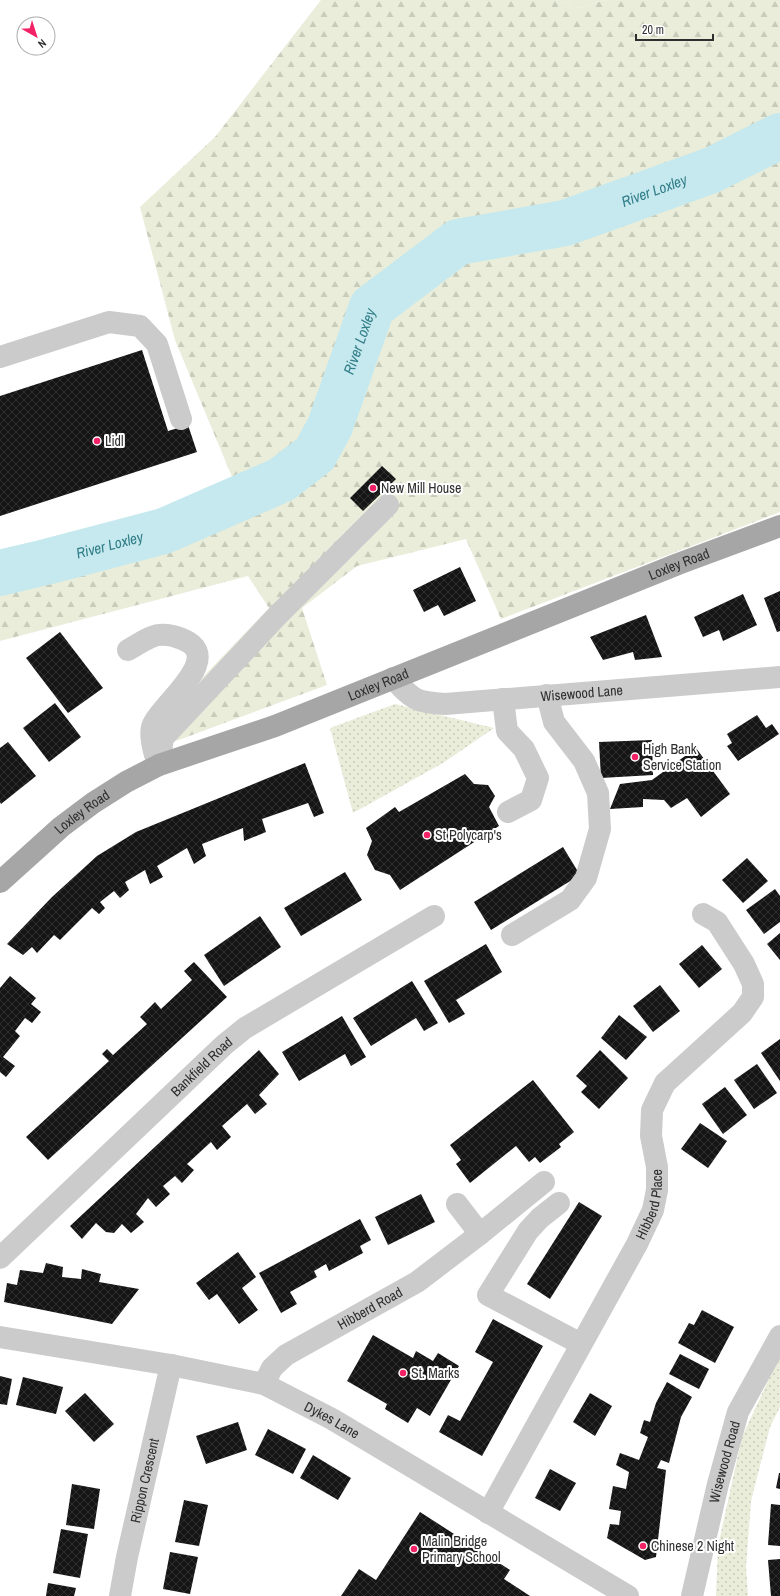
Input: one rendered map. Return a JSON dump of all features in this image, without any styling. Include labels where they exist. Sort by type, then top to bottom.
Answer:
[{"type":"main road","name":"Loxley Road","points":[[0,882],[61,827],[93,803],[126,782],[159,765],[275,726],[678,564],[780,526]]},
{"type":"street","points":[[0,357],[109,322],[140,326],[157,344],[181,419]]},
{"type":"street","points":[[159,765],[163,738],[278,615],[388,506]]},
{"type":"street","points":[[128,650],[156,634],[174,636],[190,642],[197,652],[196,666],[191,676],[162,712],[152,728],[154,752],[159,765]]},
{"type":"street","name":"Wisewood Lane","points":[[393,678],[409,696],[425,703],[445,704],[780,677]]},
{"type":"street","points":[[512,935],[570,900],[586,878],[600,829],[598,793],[584,761],[554,722],[546,695]]},
{"type":"street","points":[[503,699],[507,731],[524,749],[538,778],[531,800],[508,812]]},
{"type":"street","name":"Hibberd Place","points":[[488,1513],[637,1244],[653,1210],[657,1190],[656,1167],[651,1136],[652,1110],[665,1084],[742,1013],[753,997],[753,984],[744,964],[717,922],[703,914]]},
{"type":"street","name":"Bankfield Road","points":[[0,1258],[224,1045],[245,1028],[434,916]]},
{"type":"street","name":"Hibberd Road","points":[[264,1384],[272,1368],[286,1355],[416,1282],[480,1234],[544,1182]]},
{"type":"street","points":[[559,1203],[540,1218],[528,1231],[488,1295],[581,1344]]},
{"type":"street","points":[[457,1204],[480,1234]]},
{"type":"street","name":"Wisewood Road","points":[[692,1596],[718,1484],[738,1412],[780,1336]]},
{"type":"street","name":"Dykes Lane","points":[[0,1337],[171,1365],[264,1384],[332,1419],[628,1596]]},
{"type":"street","name":"Rippon Crescent","points":[[120,1596],[127,1557],[171,1365]]},
{"type":"green space","points":[[321,0],[556,0],[579,8],[604,0],[780,0],[780,512],[501,619],[466,539],[357,566],[302,608],[327,685],[176,741],[201,679],[269,608],[248,576],[0,641],[0,561],[235,484],[175,340],[140,207],[215,137]]},
{"type":"green space","points":[[556,0],[604,0],[579,8]]},
{"type":"green space","points":[[395,704],[494,728],[443,763],[353,813],[330,728]]},
{"type":"green space","points":[[780,1355],[780,1407],[770,1427],[751,1501],[746,1567],[748,1596],[716,1596],[718,1546],[742,1437]]},
{"type":"building","name":"Lidl","points":[[142,350],[168,431],[188,425],[197,452],[0,516],[0,396]]},
{"type":"building","name":"New Mill House","points":[[382,466],[396,479],[363,511],[350,498]]},
{"type":"building","points":[[460,567],[476,601],[444,616],[438,605],[424,612],[413,590]]},
{"type":"building","points":[[780,591],[780,631],[777,632],[764,598]]},
{"type":"building","points":[[743,594],[757,625],[723,641],[719,630],[703,637],[694,617]]},
{"type":"building","points":[[646,615],[662,657],[635,660],[633,652],[603,660],[590,637]]},
{"type":"building","points":[[60,632],[103,688],[68,713],[26,658]]},
{"type":"building","points":[[55,703],[81,737],[49,762],[23,728]]},
{"type":"building","points":[[757,715],[766,728],[772,724],[779,734],[738,761],[727,746],[732,743],[727,734]]},
{"type":"building","points":[[652,740],[653,775],[601,778],[599,742]]},
{"type":"building","points":[[8,742],[36,776],[1,804],[0,748]]},
{"type":"building","points":[[696,748],[730,794],[701,817],[687,798],[671,808],[664,800],[643,799],[643,807],[610,809],[620,784],[652,780]]},
{"type":"building","points":[[305,763],[324,813],[314,817],[308,803],[262,819],[266,832],[244,841],[243,828],[202,844],[206,856],[194,864],[187,848],[157,866],[163,877],[150,884],[145,870],[125,882],[129,890],[120,898],[114,891],[100,902],[105,908],[99,914],[92,908],[60,940],[54,935],[37,953],[32,947],[23,955],[7,944],[52,897],[97,856],[136,832]]},
{"type":"building","name":"St Polycarp's","points":[[465,774],[474,784],[488,785],[495,796],[489,807],[499,826],[400,890],[390,875],[375,870],[367,855],[372,841],[366,828],[395,807],[399,812]]},
{"type":"building","points":[[563,847],[580,875],[491,930],[474,902]]},
{"type":"building","points":[[747,858],[768,881],[743,903],[722,880]]},
{"type":"building","points":[[345,872],[362,900],[301,936],[284,908]]},
{"type":"building","points":[[775,889],[780,896],[780,922],[764,934],[746,910]]},
{"type":"building","points":[[260,916],[281,947],[224,986],[204,955]]},
{"type":"building","points":[[780,933],[780,960],[767,944]]},
{"type":"building","points":[[486,944],[502,972],[456,1000],[465,1014],[449,1023],[424,981]]},
{"type":"building","points":[[702,945],[722,969],[699,988],[679,964]]},
{"type":"building","points":[[194,962],[227,997],[48,1160],[26,1137],[109,1061],[102,1054],[107,1049],[113,1055],[147,1024],[140,1017],[155,1002],[161,1009],[192,980],[184,971]]},
{"type":"building","points":[[10,976],[36,998],[31,1004],[41,1012],[32,1023],[25,1018],[15,1031],[20,1036],[3,1057],[15,1066],[6,1077],[0,1072],[0,988]]},
{"type":"building","points":[[412,981],[438,1023],[424,1031],[416,1018],[371,1046],[353,1018]]},
{"type":"building","points":[[660,985],[680,1011],[653,1032],[633,1006]]},
{"type":"building","points":[[619,1015],[647,1037],[626,1060],[601,1038]]},
{"type":"building","points":[[342,1016],[366,1057],[351,1066],[345,1054],[299,1081],[282,1052]]},
{"type":"building","points":[[780,1039],[780,1081],[761,1053]]},
{"type":"building","points":[[259,1050],[279,1074],[259,1095],[267,1104],[255,1114],[247,1104],[222,1126],[231,1137],[217,1150],[211,1142],[187,1164],[194,1170],[182,1183],[175,1176],[163,1186],[170,1194],[156,1207],[148,1198],[136,1214],[144,1222],[131,1233],[122,1224],[114,1233],[106,1232],[96,1223],[82,1239],[70,1226]]},
{"type":"building","points":[[600,1050],[628,1078],[599,1109],[581,1092],[587,1086],[576,1076]]},
{"type":"building","points":[[757,1064],[777,1093],[754,1109],[734,1080]]},
{"type":"building","points":[[533,1080],[574,1132],[559,1144],[561,1147],[540,1163],[535,1157],[529,1162],[516,1146],[470,1183],[456,1164],[461,1160],[450,1145]]},
{"type":"building","points":[[725,1087],[747,1115],[723,1134],[702,1104]]},
{"type":"building","points":[[700,1123],[727,1141],[708,1168],[681,1149]]},
{"type":"building","points":[[421,1194],[435,1222],[388,1245],[375,1217]]},
{"type":"building","points":[[579,1202],[602,1216],[550,1299],[527,1284]]},
{"type":"building","points":[[360,1219],[371,1240],[360,1246],[363,1253],[329,1271],[326,1264],[314,1271],[317,1277],[290,1292],[297,1304],[281,1313],[259,1273]]},
{"type":"building","points":[[238,1252],[256,1277],[242,1288],[258,1310],[239,1324],[217,1294],[209,1300],[196,1283]]},
{"type":"building","points":[[46,1263],[63,1267],[62,1277],[81,1279],[82,1269],[101,1274],[99,1282],[139,1289],[112,1324],[4,1302],[7,1283],[17,1285],[20,1270],[43,1273]]},
{"type":"building","points":[[702,1310],[734,1327],[715,1363],[678,1343],[689,1323],[694,1325]]},
{"type":"building","points":[[493,1319],[543,1346],[482,1456],[439,1432],[448,1415],[460,1421],[493,1362],[475,1352]]},
{"type":"building","name":"St. Marks","points":[[373,1335],[413,1358],[416,1351],[433,1361],[438,1353],[459,1366],[430,1416],[417,1408],[408,1423],[385,1409],[387,1404],[347,1381]]},
{"type":"building","points":[[680,1354],[709,1369],[699,1389],[669,1374]]},
{"type":"building","points":[[0,1376],[12,1379],[7,1405],[0,1404]]},
{"type":"building","points":[[23,1377],[63,1387],[56,1414],[16,1405]]},
{"type":"building","points":[[667,1382],[692,1397],[681,1417],[669,1463],[661,1460],[657,1468],[666,1470],[656,1557],[645,1560],[607,1538],[610,1524],[619,1525],[621,1511],[609,1509],[613,1486],[626,1489],[629,1472],[616,1465],[620,1453],[639,1460],[648,1437],[640,1433],[644,1420],[650,1422],[656,1403]]},
{"type":"building","points":[[85,1393],[114,1424],[94,1442],[65,1411]]},
{"type":"building","points":[[590,1393],[612,1406],[595,1436],[573,1422]]},
{"type":"building","points":[[238,1422],[247,1450],[206,1464],[196,1436]]},
{"type":"building","points":[[268,1429],[306,1449],[293,1474],[255,1455]]},
{"type":"building","points":[[313,1455],[351,1478],[338,1500],[300,1478]]},
{"type":"building","points":[[550,1469],[576,1483],[560,1511],[535,1498]]},
{"type":"building","points":[[780,1473],[780,1489],[776,1488]]},
{"type":"building","points":[[72,1484],[100,1489],[94,1529],[66,1525]]},
{"type":"building","points":[[184,1500],[208,1505],[199,1546],[175,1542]]},
{"type":"building","points":[[771,1504],[780,1505],[780,1546],[768,1545]]},
{"type":"building","points":[[420,1512],[510,1570],[504,1579],[530,1596],[341,1596],[359,1569],[376,1580]]},
{"type":"building","points":[[61,1529],[88,1534],[80,1578],[53,1573]]},
{"type":"building","points":[[170,1552],[198,1557],[190,1594],[163,1589]]},
{"type":"building","points":[[780,1559],[780,1596],[771,1596],[768,1560]]},
{"type":"building","points":[[48,1583],[76,1588],[74,1596],[46,1596]]},
{"type":"waterway","name":"River Loxley","points":[[0,573],[164,531],[281,480],[315,454],[330,426],[372,307],[458,242],[565,223],[712,170],[780,136]]},
{"type":"place","name":"Lidl","points":[[97,441]]},
{"type":"place","name":"New Mill House","points":[[373,488]]},
{"type":"place","name":"High Bank Service Station","points":[[635,757]]},
{"type":"place","name":"St Polycarp's","points":[[427,835]]},
{"type":"place","name":"St. Marks","points":[[403,1373]]},
{"type":"place","name":"Chinese 2 Night","points":[[643,1546]]},
{"type":"place","name":"Malin Bridge Primary School","points":[[414,1549]]}]
